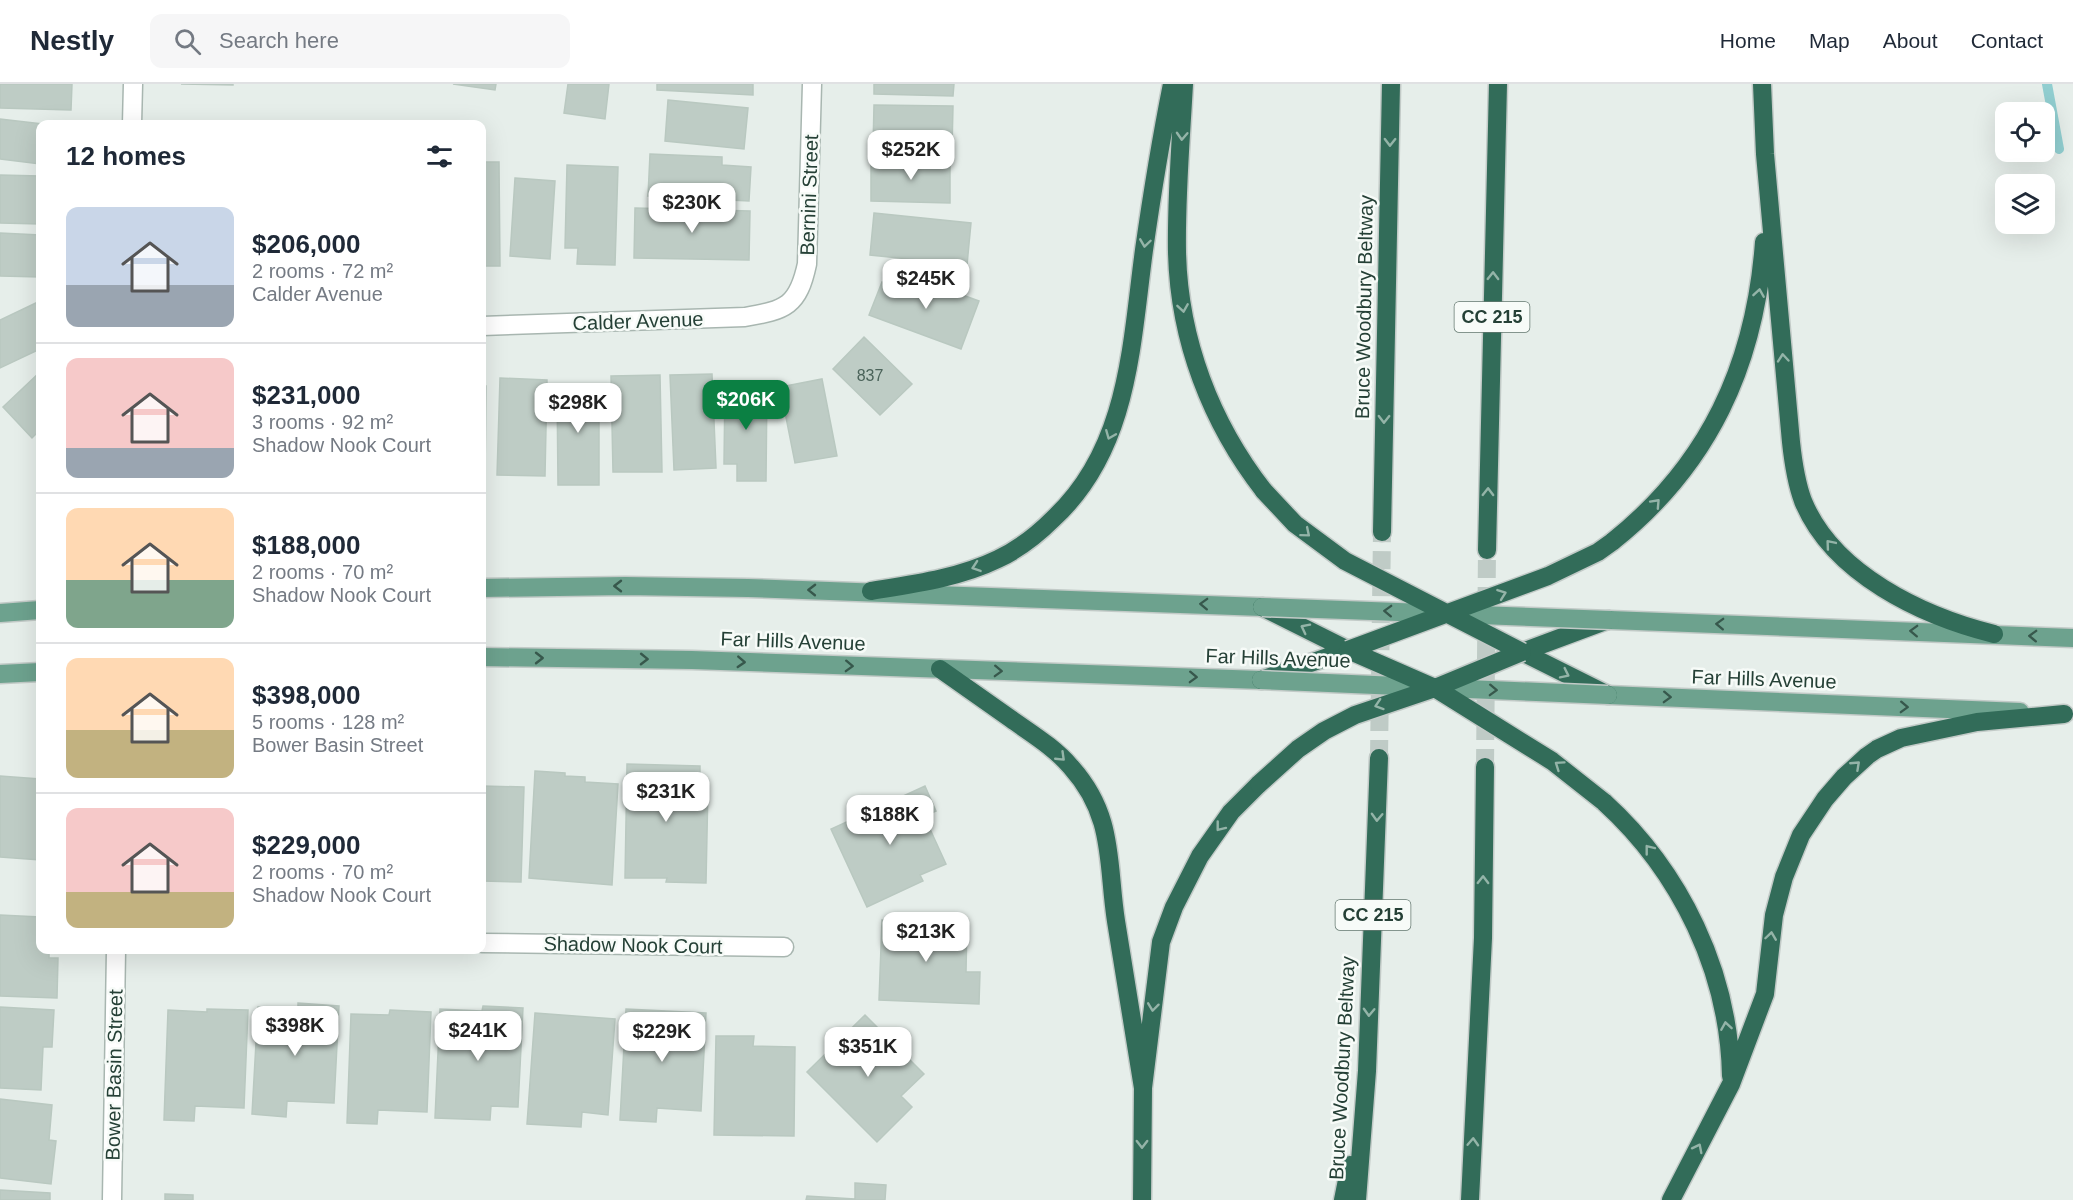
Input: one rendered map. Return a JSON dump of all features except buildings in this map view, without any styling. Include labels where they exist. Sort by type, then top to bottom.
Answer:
[{"type":"highway","points":[[871,591],[952,575],[999,559],[1035,536],[1066,506],[1090,476],[1111,434],[1127,376],[1153,185],[1172,84]]},
{"type":"highway","points":[[1184,84],[1178,253],[1185,320],[1195,362],[1214,410],[1240,457],[1264,491],[1295,524],[1327,550],[1362,571],[1608,695]]},
{"type":"highway","name":"Bruce Woodbury Beltway","points":[[1382,532],[1391,84]]},
{"type":"highway","name":"CC 215","points":[[1487,550],[1498,84]]},
{"type":"highway","points":[[1762,84],[1765,154],[1791,442],[1803,501],[1815,525],[1827,540],[1848,564],[1862,574],[1897,596],[1944,618],[1967,628],[1994,634]]},
{"type":"highway","points":[[1261,680],[1556,573],[1598,552],[1640,519],[1671,486],[1707,434],[1738,371],[1753,324],[1762,269],[1765,154]]},
{"type":"highway","points":[[1262,607],[1348,650],[1435,688],[1573,776],[1631,828],[1672,882],[1704,944],[1719,992],[1730,1056],[1731,1084]]},
{"type":"highway","points":[[1142,1200],[1143,1088],[1161,942],[1191,872],[1209,841],[1232,812],[1258,783],[1298,748],[1331,727],[1370,708],[1435,688],[1522,652],[1610,620]]},
{"type":"highway","points":[[940,669],[1044,741],[1071,767],[1096,805],[1110,853],[1113,905],[1143,1088]]},
{"type":"highway","points":[[1671,1200],[1731,1084],[1765,994],[1774,915],[1789,862],[1808,823],[1844,777],[1877,749],[1915,734],[1969,724],[2068,714]]},
{"type":"highway","name":"Bruce Woodbury Beltway","points":[[1357,1200],[1367,1071],[1379,759]]},
{"type":"highway","points":[[1470,1200],[1483,938],[1485,767]]},
{"type":"highway","points":[[1343,1200],[1367,1071]]},
{"type":"main road","points":[[486,588],[625,586],[871,591],[2073,638]]},
{"type":"main road","points":[[0,613],[36,610]]},
{"type":"main road","name":"Far Hills Avenue","points":[[486,657],[692,660],[1261,680],[2068,714]]},
{"type":"main road","points":[[0,674],[36,672]]},
{"type":"street","points":[[132,120],[133,84]]},
{"type":"street","name":"Bernini Street","points":[[792,302],[803,279],[808,248],[812,84]]},
{"type":"street","name":"Calder Avenue","points":[[486,326],[745,318],[772,312],[792,302]]},
{"type":"street","name":"Shadow Nook Court","points":[[486,943],[784,947]]},
{"type":"street","name":"Bower Basin Street","points":[[112,1200],[116,954]]},
{"type":"waterway","points":[[2047,84],[2059,149]]},
{"type":"tunnel","points":[[1379,758],[1382,532]]},
{"type":"tunnel","points":[[1485,767],[1487,550]]}]
